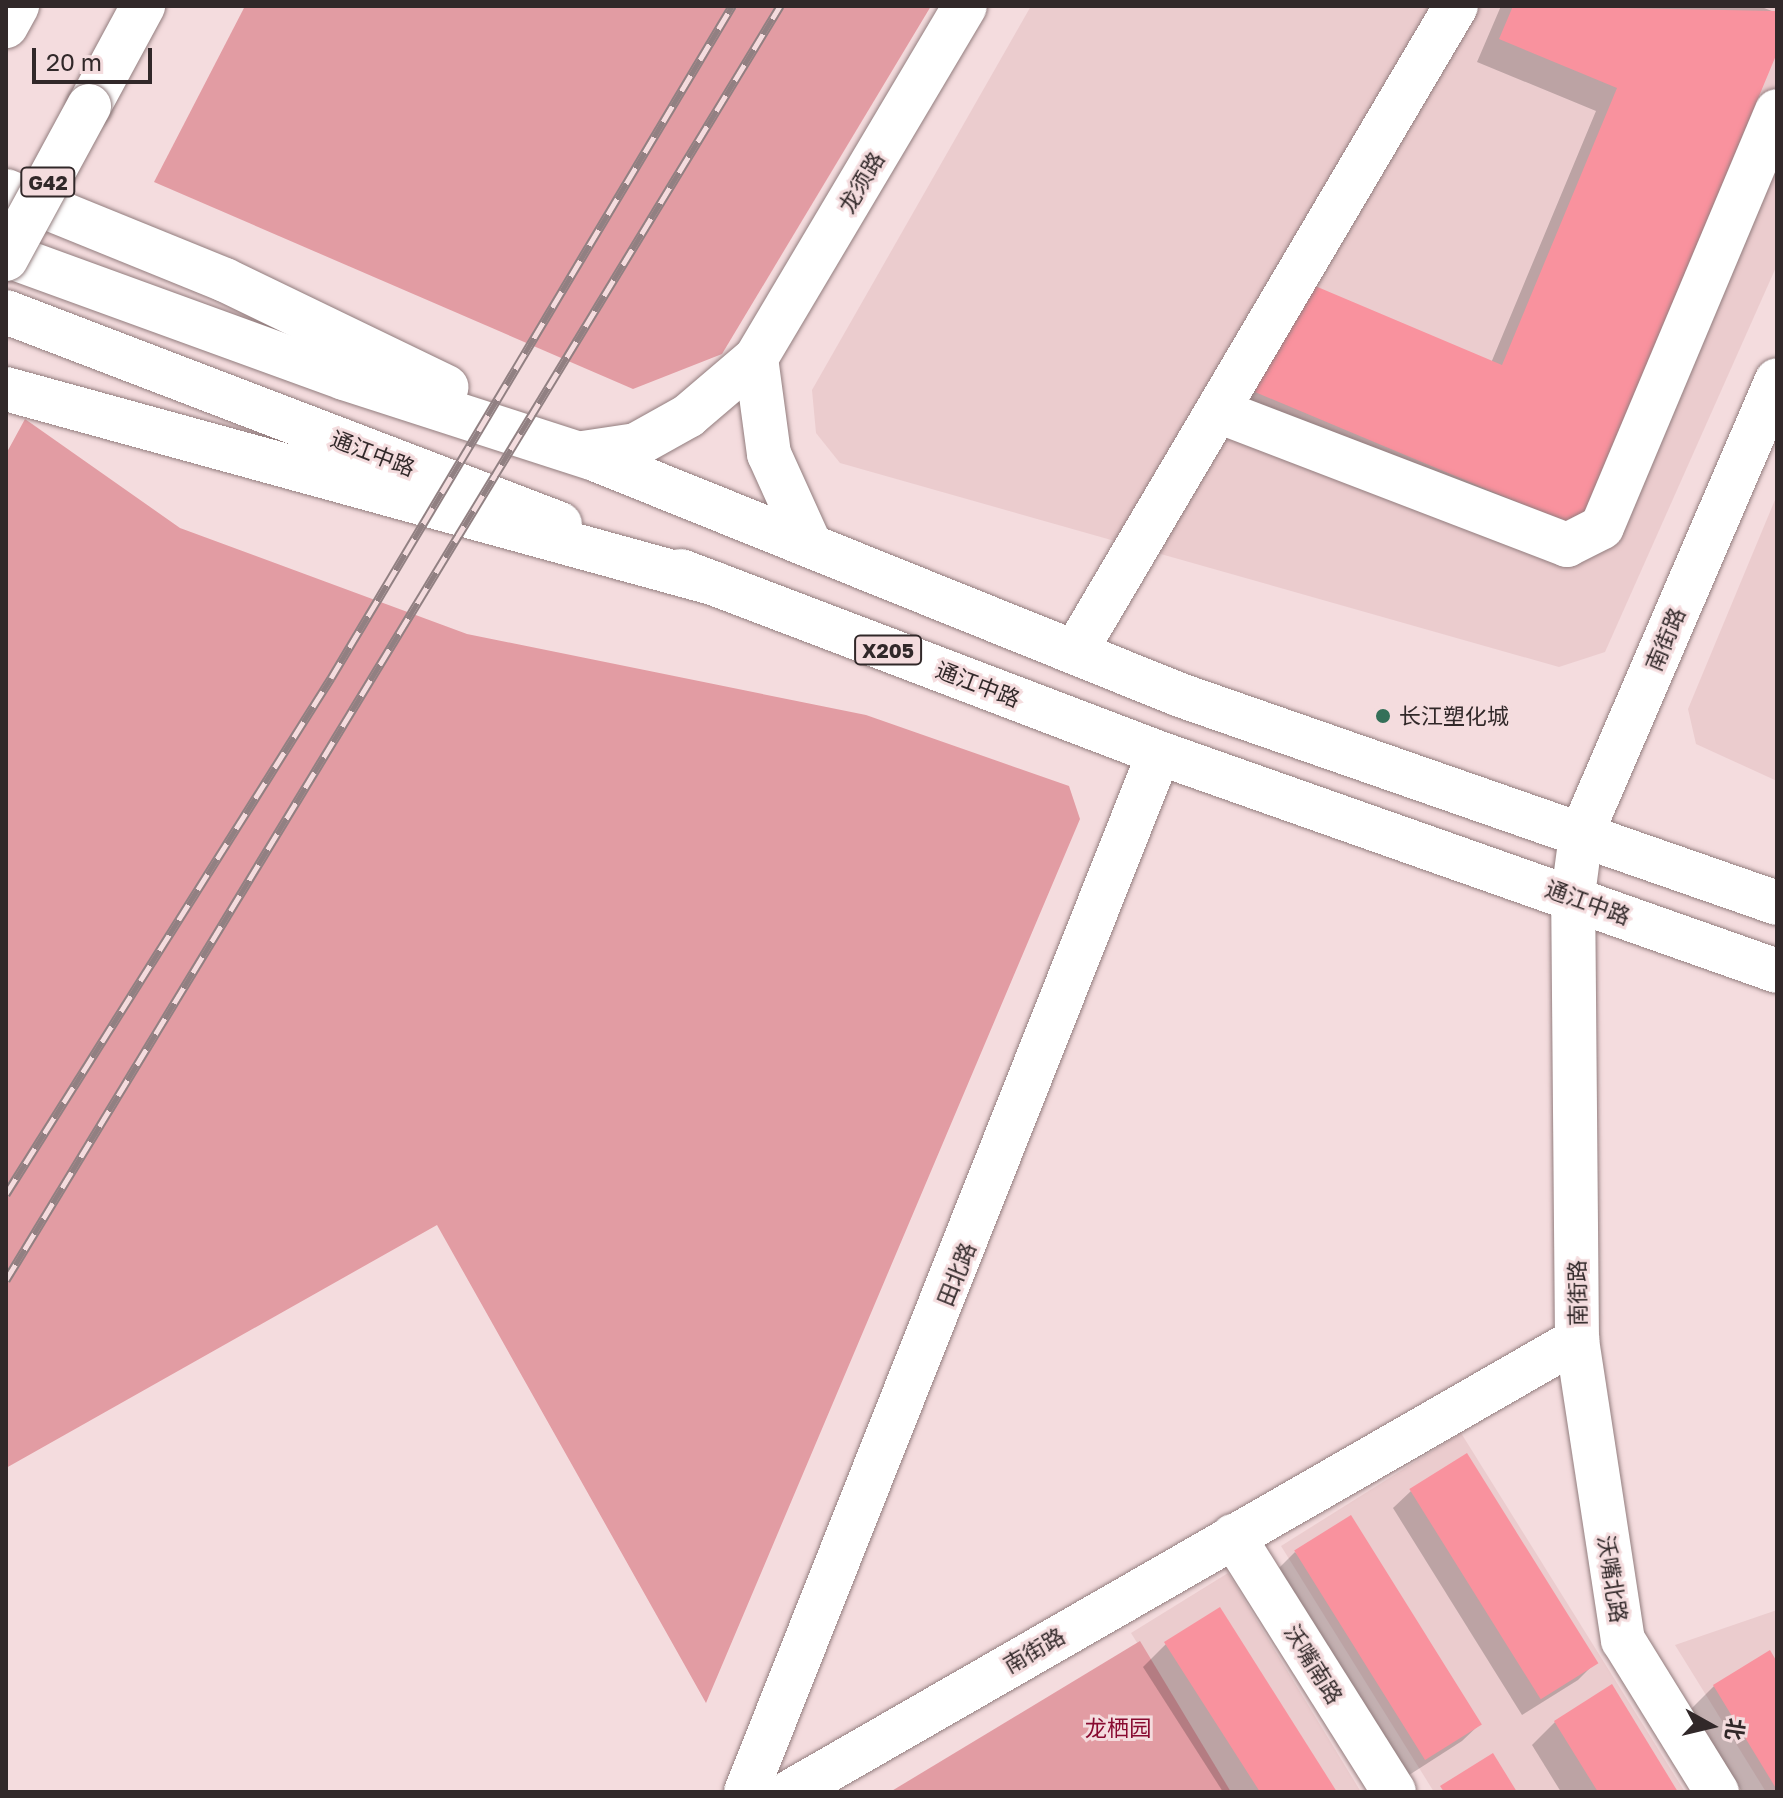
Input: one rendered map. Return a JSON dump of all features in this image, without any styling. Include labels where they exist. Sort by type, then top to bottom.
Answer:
[{"type":"main road","points":[[6,26],[17,6]]},
{"type":"main road","name":"G42","points":[[6,257],[143,6]]},
{"type":"main road","name":"龙须路","points":[[592,458],[636,445],[688,416],[756,358],[965,6]]},
{"type":"main road","points":[[1075,652],[1456,6]]},
{"type":"main road","points":[[1218,411],[1567,545],[1602,527],[1777,111]]},
{"type":"main road","points":[[6,191],[225,280],[592,458]]},
{"type":"main road","points":[[6,257],[344,378],[592,458],[1075,652],[1777,903]]},
{"type":"main road","name":"通江中路","points":[[6,312],[1159,753],[1573,895],[1777,971]]},
{"type":"main road","points":[[756,358],[769,454],[810,545]]},
{"type":"main road","name":"南街路","points":[[790,1792],[1577,1340],[1573,895],[1581,835],[1777,380]]},
{"type":"main road","points":[[6,389],[716,584]]},
{"type":"main road","name":"田北路","points":[[746,1792],[1159,753]]},
{"type":"main road","name":"沃嘴北路","points":[[1577,1340],[1623,1640],[1717,1792]]},
{"type":"main road","name":"沃嘴南路","points":[[1233,1536],[1394,1792]]},
{"type":"shaded area","points":[[1031,6],[1777,6],[1777,265],[1605,652],[1559,667],[840,463],[816,433],[812,390]]},
{"type":"shaded area","points":[[1777,495],[1777,781],[1696,744],[1688,709]]},
{"type":"shaded area","points":[[1461,1433],[1685,1792],[1434,1792],[1281,1546]]},
{"type":"shaded area","points":[[1228,1573],[1361,1792],[1231,1792],[1131,1633]]},
{"type":"shaded area","points":[[1777,1610],[1777,1792],[1766,1792],[1675,1645]]},
{"type":"green space","points":[[245,6],[931,6],[722,354],[633,389],[154,182]]},
{"type":"green space","points":[[25,419],[180,528],[467,634],[866,715],[1069,786],[1080,819],[706,1703],[437,1225],[6,1468],[6,454]]},
{"type":"green space","name":"龙栖园","points":[[1140,1641],[1231,1792],[890,1792]]},
{"type":"building","points":[[1513,6],[1777,11],[1777,53],[1579,528],[1255,392],[1301,280],[1502,365],[1617,88],[1499,39]]},
{"type":"building","points":[[1467,1453],[1598,1663],[1541,1699],[1409,1489]]},
{"type":"building","points":[[1351,1515],[1482,1724],[1425,1760],[1294,1551]]},
{"type":"building","points":[[1220,1607],[1337,1792],[1260,1792],[1164,1642]]},
{"type":"building","points":[[1770,1650],[1777,1662],[1777,1790],[1713,1685]]},
{"type":"building","points":[[1612,1684],[1678,1792],[1598,1792],[1554,1721]]},
{"type":"building","points":[[1493,1753],[1517,1792],[1444,1792],[1440,1786]]},
{"type":"railway","points":[[6,1194],[331,678],[732,6]]},
{"type":"railway","points":[[6,1280],[780,6]]},
{"type":"place","name":"长江塑化城","points":[[1383,716]]}]
